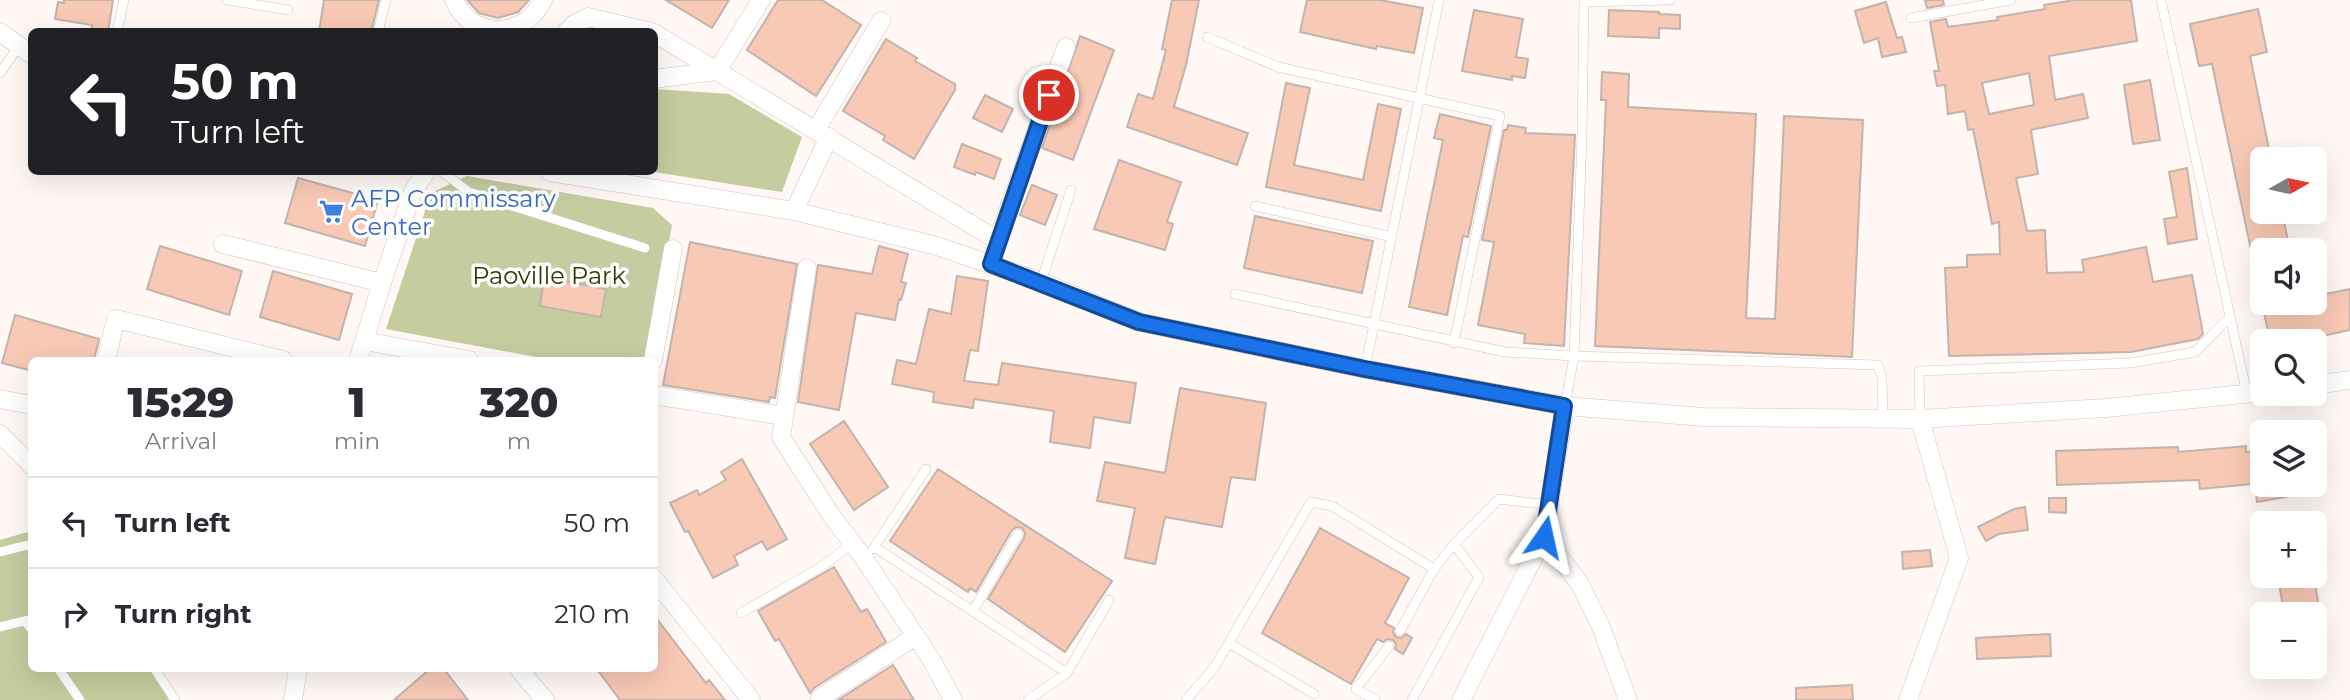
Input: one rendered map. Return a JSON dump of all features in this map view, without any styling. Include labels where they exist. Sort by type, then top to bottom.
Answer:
[{"type":"street","points":[[454,0],[464,16],[487,28]]},
{"type":"street","points":[[511,28],[527,21],[536,13],[543,0]]},
{"type":"street","points":[[717,71],[761,0]]},
{"type":"street","points":[[570,28],[588,17],[636,28]]},
{"type":"street","points":[[794,211],[822,133],[881,21]]},
{"type":"street","points":[[0,32],[25,50]]},
{"type":"street","points":[[658,34],[998,240]]},
{"type":"street","points":[[991,264],[1066,47]]},
{"type":"street","points":[[658,78],[717,71]]},
{"type":"street","points":[[359,357],[413,191],[424,175]]},
{"type":"street","points":[[569,175],[794,211],[937,246],[1041,282],[1139,322],[1365,369],[1564,406],[1704,417],[1920,419],[2106,408],[2250,394]]},
{"type":"street","points":[[223,243],[382,283]]},
{"type":"street","points":[[654,357],[673,249]]},
{"type":"street","points":[[807,268],[781,436],[864,550],[953,700]]},
{"type":"street","points":[[107,357],[116,319],[271,357]]},
{"type":"street","points":[[365,341],[453,357]]},
{"type":"street","points":[[2327,383],[2350,380]]},
{"type":"street","points":[[658,396],[783,416]]},
{"type":"street","points":[[0,399],[28,404]]},
{"type":"street","points":[[1461,700],[1544,537],[1564,406]]},
{"type":"street","points":[[1908,700],[1959,558],[1920,419]]},
{"type":"street","points":[[0,434],[28,462]]},
{"type":"street","points":[[1544,537],[1580,584],[1601,627],[1629,700]]},
{"type":"street","points":[[658,584],[751,700]]},
{"type":"street","points":[[821,698],[916,636]]},
{"type":"street","points":[[293,700],[297,672]]},
{"type":"street","points":[[521,672],[545,700]]},
{"type":"lane","points":[[118,28],[124,0]]},
{"type":"lane","points":[[227,0],[288,10]]},
{"type":"lane","points":[[380,28],[386,0]]},
{"type":"lane","points":[[1365,369],[1439,0]]},
{"type":"lane","points":[[1564,406],[1574,356],[1584,1],[1670,0]]},
{"type":"lane","points":[[1911,18],[1951,5],[2011,0]]},
{"type":"lane","points":[[2161,0],[2230,317],[2250,378]]},
{"type":"lane","points":[[1207,37],[1278,67],[1500,116],[1454,342]]},
{"type":"lane","points":[[0,73],[25,50]]},
{"type":"lane","points":[[446,175],[469,192],[645,248]]},
{"type":"lane","points":[[1041,282],[1071,190]]},
{"type":"lane","points":[[1255,206],[1392,237]]},
{"type":"lane","points":[[1235,294],[1505,352],[1878,365],[1882,377],[1883,419]]},
{"type":"lane","points":[[1920,419],[1919,371],[2130,363],[2195,352],[2230,317]]},
{"type":"lane","points":[[741,613],[818,569],[864,550],[926,469]]},
{"type":"lane","points":[[1400,631],[1434,569],[1454,544],[1499,499],[1550,505]]},
{"type":"lane","points":[[1186,700],[1214,668],[1311,502],[1332,506],[1434,569]]},
{"type":"lane","points":[[973,611],[1018,534]]},
{"type":"lane","points":[[1412,700],[1479,577],[1454,544]]},
{"type":"lane","points":[[0,552],[28,545]]},
{"type":"lane","points":[[864,550],[973,611],[1067,673]]},
{"type":"lane","points":[[1028,700],[1067,673],[1109,600]]},
{"type":"lane","points":[[0,627],[28,620]]},
{"type":"lane","points":[[1229,643],[1314,694]]},
{"type":"lane","points":[[1375,700],[1356,689],[1388,646]]},
{"type":"lane","points":[[61,672],[80,700]]},
{"type":"lane","points":[[157,672],[175,700]]},
{"type":"green space","points":[[658,89],[729,94],[802,137],[782,192],[658,173]]},
{"type":"green space","name":"Paoville Park","points":[[467,176],[653,208],[672,225],[649,357],[536,357],[386,329],[431,193]]},
{"type":"green space","points":[[28,532],[28,672],[160,672],[179,700],[0,700],[0,540]]},
{"type":"building","points":[[64,0],[113,0],[109,28],[92,28],[92,25],[55,19],[58,2],[64,3]]},
{"type":"building","points":[[324,0],[379,0],[372,28],[320,28]]},
{"type":"building","points":[[467,0],[529,0],[518,12],[498,18],[479,13]]},
{"type":"building","points":[[666,0],[729,0],[712,28]]},
{"type":"building","points":[[778,0],[822,0],[861,25],[816,96],[747,50]]},
{"type":"building","points":[[1172,0],[1199,0],[1186,65],[1174,107],[1248,133],[1237,165],[1127,127],[1138,94],[1153,99],[1166,50],[1162,49]]},
{"type":"building","points":[[1307,0],[1380,0],[1423,8],[1414,53],[1377,46],[1376,49],[1300,32]]},
{"type":"building","points":[[1925,0],[1943,0],[1944,5],[1927,8]]},
{"type":"building","points":[[2074,0],[2131,0],[2137,41],[2049,56],[2055,100],[2083,94],[2088,118],[2031,130],[2038,174],[2016,178],[2027,231],[2045,230],[2047,273],[2084,272],[2082,260],[2146,247],[2153,282],[2192,275],[2203,334],[2198,339],[2131,352],[1949,356],[1945,268],[1967,267],[1967,255],[2000,254],[1999,222],[1992,224],[1973,129],[1968,130],[1965,111],[1948,114],[1945,85],[1937,86],[1934,71],[1939,71],[1930,22],[1946,19],[1948,27],[1998,20],[1997,17],[2045,9],[2044,5]],"holes":[[[2029,73],[2034,105],[1989,114],[1982,83]]]},
{"type":"building","points":[[1886,2],[1897,38],[1902,37],[1906,52],[1882,57],[1878,38],[1864,43],[1855,11]]},
{"type":"building","points":[[2258,9],[2267,52],[2250,56],[2269,147],[2250,147],[2250,224],[2285,224],[2287,238],[2250,238],[2250,245],[2212,64],[2199,66],[2190,24]]},
{"type":"building","points":[[1474,10],[1523,19],[1516,57],[1528,59],[1525,78],[1512,76],[1512,80],[1462,71]]},
{"type":"building","points":[[1609,10],[1680,15],[1680,29],[1659,28],[1659,38],[1608,36]]},
{"type":"building","points":[[1080,36],[1114,50],[1073,160],[1042,148]]},
{"type":"building","points":[[886,39],[917,58],[915,61],[955,84],[955,90],[914,159],[883,140],[885,136],[843,111]]},
{"type":"building","points":[[1602,72],[1629,74],[1628,107],[1756,114],[1746,318],[1775,319],[1784,116],[1863,120],[1852,357],[1595,346],[1606,100],[1601,100]]},
{"type":"building","points":[[2150,80],[2160,140],[2133,144],[2124,85]]},
{"type":"building","points":[[1286,83],[1310,88],[1294,165],[1363,180],[1378,104],[1401,109],[1381,211],[1266,187]]},
{"type":"building","points":[[985,95],[1013,109],[1002,132],[973,118]]},
{"type":"building","points":[[1440,114],[1491,126],[1468,237],[1463,236],[1447,315],[1409,307],[1443,140],[1434,138]]},
{"type":"building","points":[[1508,125],[1526,128],[1525,133],[1575,135],[1564,346],[1524,343],[1525,334],[1478,325],[1494,242],[1482,240],[1504,130],[1507,130]]},
{"type":"building","points":[[962,144],[1001,159],[994,179],[954,167]]},
{"type":"building","points":[[1119,160],[1181,182],[1167,222],[1173,224],[1165,250],[1094,229]]},
{"type":"building","points":[[2187,168],[2197,239],[2168,244],[2164,219],[2177,217],[2169,172]]},
{"type":"building","name":"AFP Commissary Center","points":[[298,178],[378,200],[365,246],[285,223]]},
{"type":"building","points":[[1032,185],[1057,195],[1045,225],[1020,215]]},
{"type":"building","points":[[1255,216],[1373,241],[1362,293],[1244,268]]},
{"type":"building","points":[[690,242],[797,264],[775,398],[770,397],[769,402],[663,385]]},
{"type":"building","points":[[160,246],[242,271],[229,315],[147,289]]},
{"type":"building","points":[[879,246],[908,254],[901,282],[906,283],[901,300],[899,299],[895,320],[856,313],[839,410],[798,402],[818,265],[872,274]]},
{"type":"building","points":[[273,271],[352,294],[339,340],[260,317]]},
{"type":"building","points":[[957,276],[988,281],[978,351],[970,350],[964,381],[998,385],[1002,363],[1136,383],[1130,423],[1094,417],[1090,448],[1050,442],[1054,411],[974,399],[973,408],[933,402],[934,392],[892,384],[897,360],[916,364],[929,309],[951,314]]},
{"type":"building","points":[[544,278],[606,289],[601,317],[540,306]]},
{"type":"building","points":[[2350,289],[2350,330],[2327,335],[2327,329],[2267,329],[2265,315],[2327,315],[2327,294]]},
{"type":"building","points":[[15,315],[99,339],[95,357],[28,357],[28,370],[2,363]]},
{"type":"building","points":[[1180,388],[1266,403],[1255,480],[1231,477],[1222,527],[1165,517],[1155,564],[1125,558],[1135,508],[1097,501],[1105,462],[1165,473]]},
{"type":"building","points":[[844,421],[888,487],[854,510],[810,444]]},
{"type":"building","points":[[2246,446],[2246,452],[2250,452],[2250,484],[2200,489],[2199,480],[2057,485],[2056,451],[2178,447],[2178,452]]},
{"type":"building","points":[[742,459],[787,539],[767,550],[762,541],[734,556],[738,565],[713,578],[670,503],[697,490],[699,495],[726,480],[721,472]]},
{"type":"building","points":[[938,469],[1112,581],[1065,652],[988,599],[1024,538],[1022,528],[1012,530],[976,592],[970,588],[968,592],[890,541]]},
{"type":"building","points":[[2256,497],[2285,497],[2257,502]]},
{"type":"building","points":[[2049,498],[2066,498],[2066,513],[2049,512]]},
{"type":"building","points":[[2025,507],[2028,530],[1999,534],[1986,541],[1978,527],[2014,509]]},
{"type":"building","points":[[1320,528],[1409,578],[1385,623],[1394,628],[1396,637],[1401,638],[1406,634],[1412,638],[1403,654],[1395,649],[1393,640],[1387,639],[1383,642],[1377,639],[1351,684],[1262,633]]},
{"type":"building","points":[[1930,550],[1932,566],[1903,569],[1902,552]]},
{"type":"building","points":[[834,567],[861,612],[867,609],[886,642],[810,693],[779,639],[775,641],[758,611]]},
{"type":"building","points":[[2280,588],[2316,588],[2318,602],[2282,602]]},
{"type":"building","points":[[658,620],[706,683],[709,680],[725,700],[620,700],[599,672],[658,672]]},
{"type":"building","points":[[2050,634],[2051,656],[1977,659],[1976,638]]},
{"type":"building","points":[[893,665],[914,700],[838,700]]},
{"type":"building","points":[[426,672],[446,672],[468,700],[394,700]]},
{"type":"building","points":[[1852,685],[1853,700],[1796,700],[1796,688]]},
{"type":"place","name":"AFP Commissary Center","points":[[331,212]]},
{"type":"route","points":[[1049,95],[991,264],[1139,322],[1365,369],[1564,406],[1544,537]]}]
